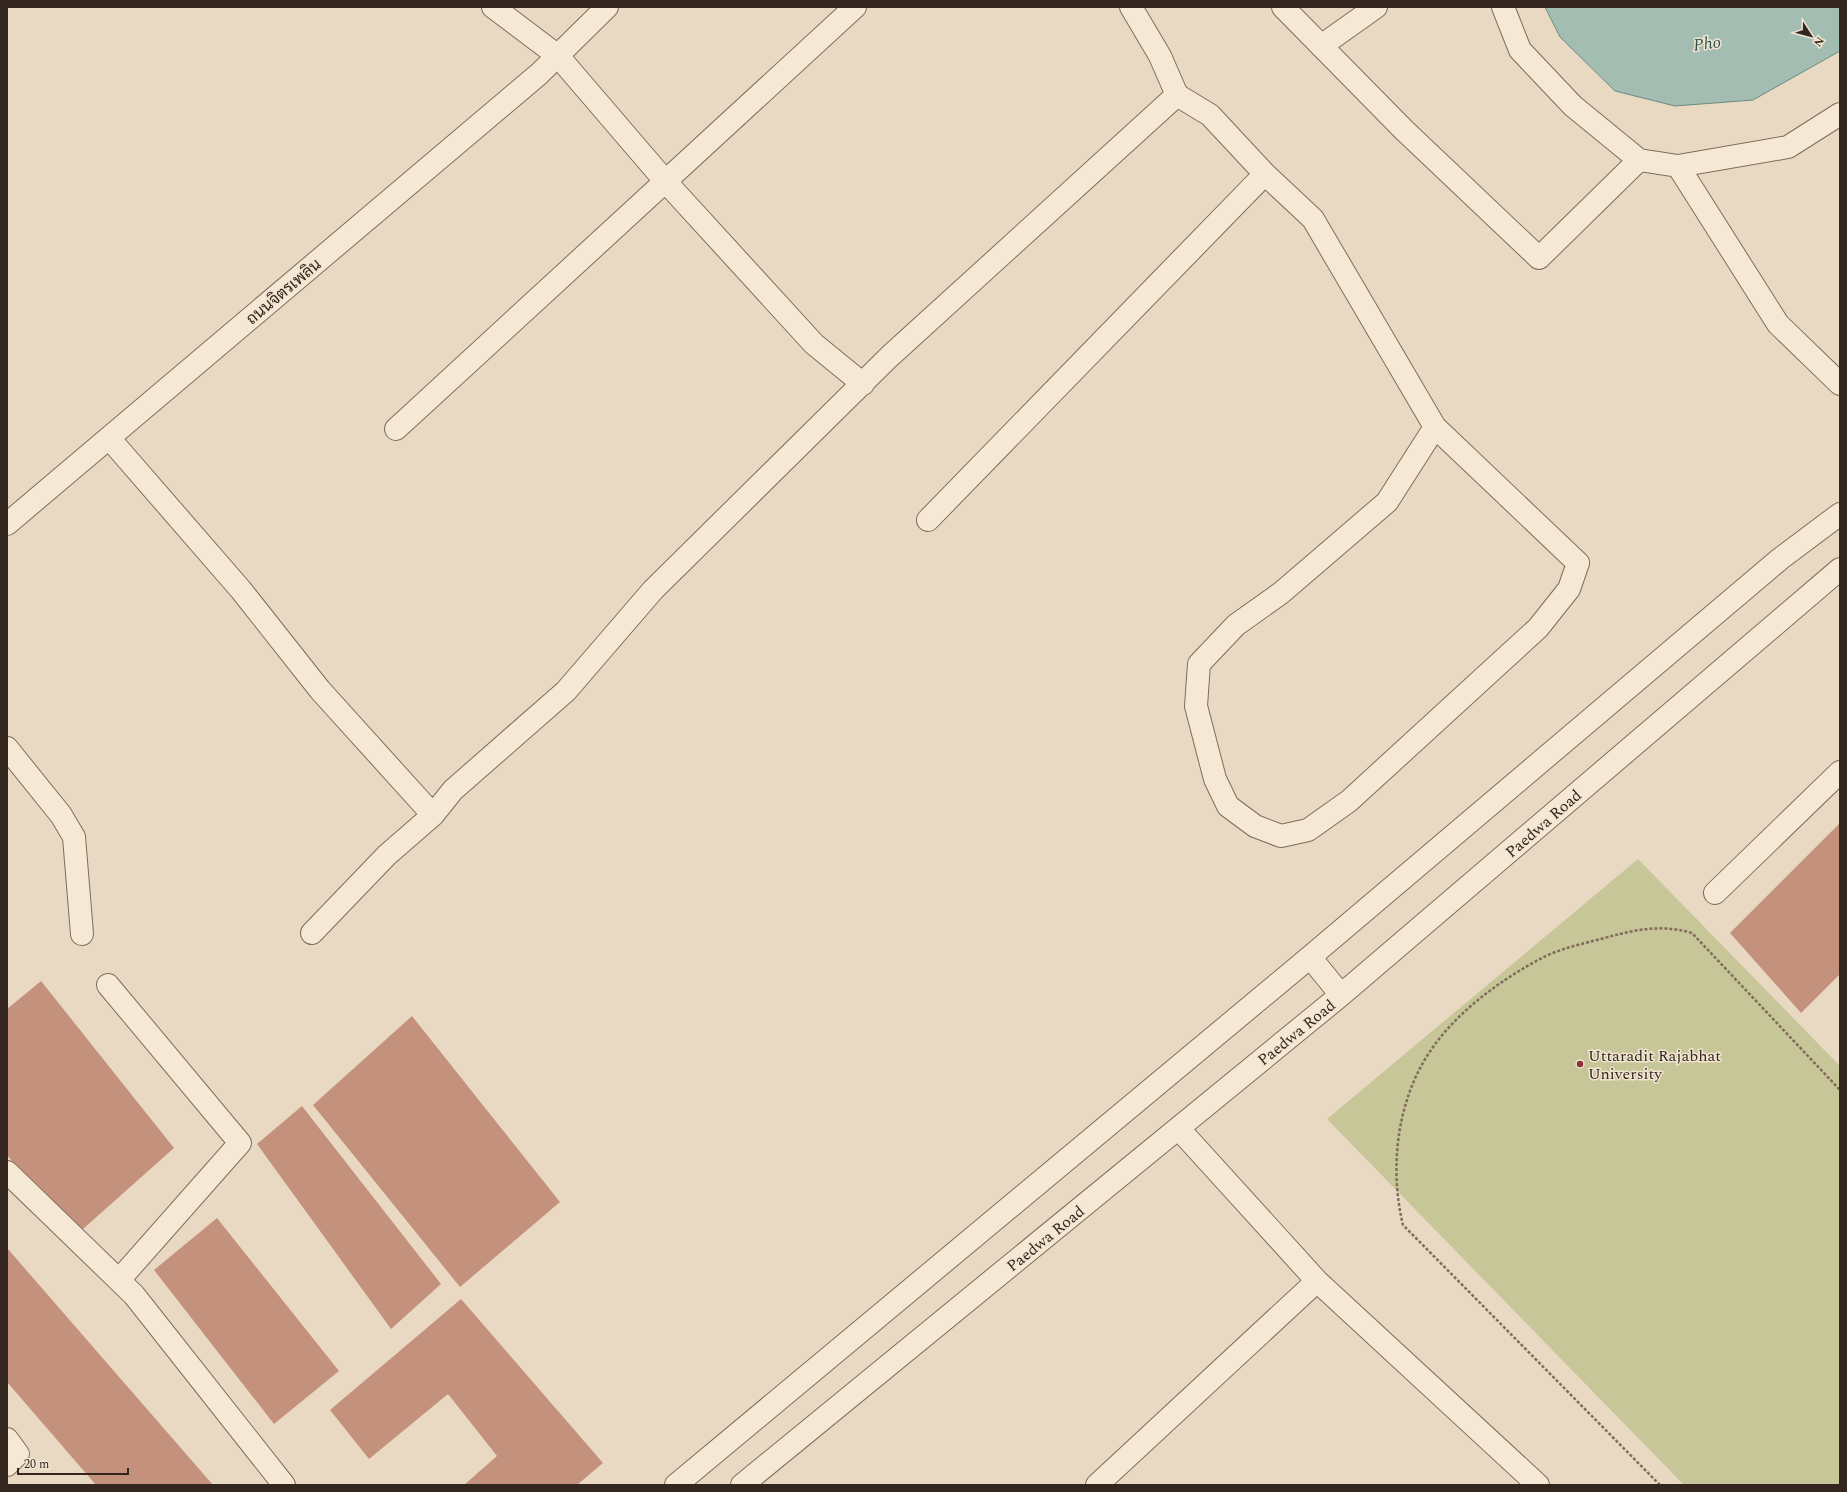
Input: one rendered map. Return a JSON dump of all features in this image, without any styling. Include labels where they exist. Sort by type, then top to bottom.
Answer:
[{"type":"street","points":[[493,7],[558,56],[666,182],[814,344],[863,384]]},
{"type":"street","name":"ถนนจิตรเพลิน","points":[[7,524],[558,56],[607,7]]},
{"type":"street","points":[[396,429],[855,7]]},
{"type":"street","points":[[1131,7],[1160,56],[1177,95],[1210,115],[1265,174],[1313,219],[1435,427],[1578,564],[1569,589],[1538,628],[1349,801],[1308,830],[1281,836],[1255,826],[1228,806],[1215,779],[1196,706],[1199,664],[1236,625],[1282,593],[1387,502],[1435,427]]},
{"type":"street","points":[[1283,7],[1404,130],[1539,258],[1639,160]]},
{"type":"street","points":[[1321,46],[1376,7]]},
{"type":"street","points":[[1503,7],[1520,50],[1573,106],[1639,160],[1678,166],[1788,146],[1840,114]]},
{"type":"street","points":[[312,933],[387,855],[433,815],[453,790],[566,691],[653,590],[895,352],[1177,95]]},
{"type":"street","points":[[1678,166],[1778,324],[1840,384]]},
{"type":"street","points":[[928,520],[1265,174]]},
{"type":"street","points":[[109,438],[241,590],[320,690],[433,815]]},
{"type":"street","points":[[676,1485],[1310,958],[1780,559],[1840,514]]},
{"type":"street","name":"Paedwa Road","points":[[742,1485],[1341,995],[1840,568]]},
{"type":"street","points":[[7,748],[61,815],[74,837],[82,934]]},
{"type":"street","points":[[1715,893],[1840,772]]},
{"type":"street","points":[[1310,958],[1341,995]]},
{"type":"street","points":[[108,985],[240,1143],[119,1280]]},
{"type":"street","points":[[1179,1129],[1317,1281],[1529,1482]]},
{"type":"street","points":[[7,1172],[134,1294],[284,1485]]},
{"type":"street","points":[[1097,1485],[1317,1281]]},
{"type":"street","points":[[7,1439],[18,1454],[7,1465]]},
{"type":"path","points":[[1660,1485],[1403,1225],[1398,1207],[1396,1160],[1404,1109],[1424,1062],[1448,1027],[1470,1007],[1500,984],[1538,960],[1576,945],[1625,932],[1659,927],[1678,929],[1692,933],[1840,1090]]},
{"type":"green space","points":[[1638,859],[1840,1066],[1840,1485],[1684,1485],[1327,1119]]},
{"type":"water","name":"Pho","points":[[1545,7],[1840,7],[1840,51],[1753,100],[1675,106],[1615,91],[1560,37]]},
{"type":"building","points":[[1840,823],[1840,974],[1801,1013],[1730,933]]},
{"type":"building","points":[[41,981],[174,1148],[74,1237],[7,1155],[7,1009]]},
{"type":"building","points":[[412,1016],[560,1202],[460,1287],[313,1105]]},
{"type":"building","points":[[302,1106],[441,1284],[391,1329],[257,1144]]},
{"type":"building","points":[[217,1218],[339,1371],[274,1424],[154,1270]]},
{"type":"building","points":[[7,1248],[213,1485],[96,1485],[7,1382]]},
{"type":"building","points":[[461,1299],[603,1463],[577,1485],[464,1485],[497,1456],[448,1394],[369,1459],[330,1410]]},
{"type":"place","name":"Uttaradit Rajabhat University","points":[[1580,1064]]}]
